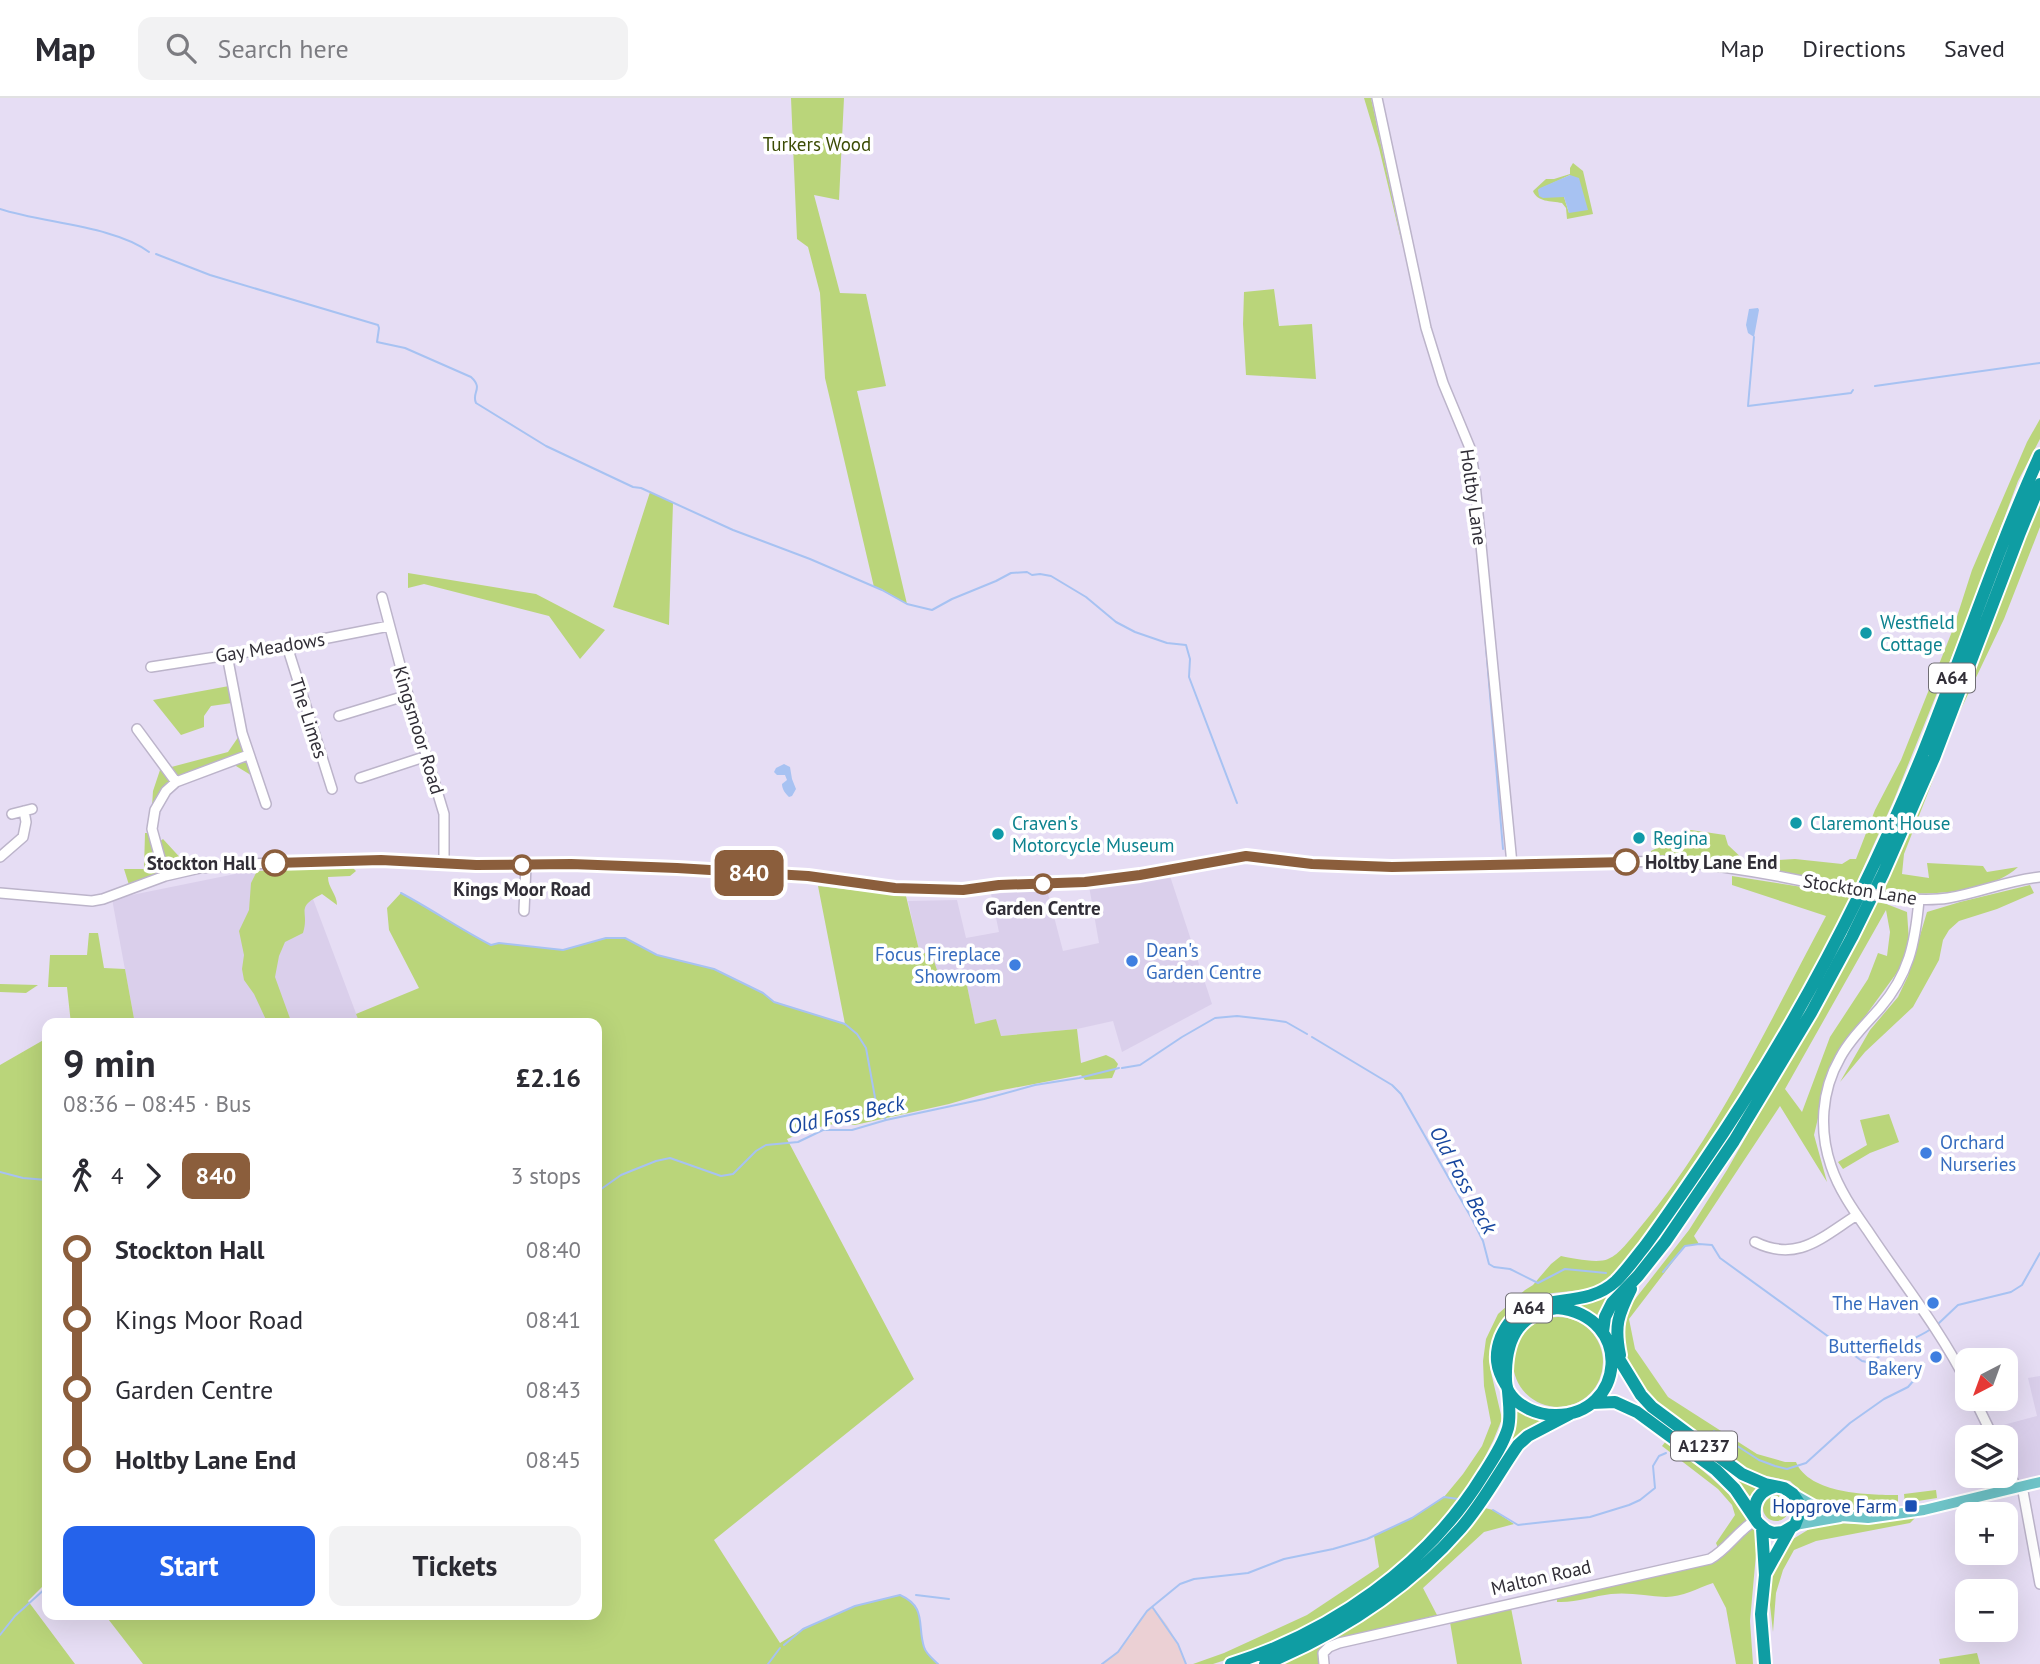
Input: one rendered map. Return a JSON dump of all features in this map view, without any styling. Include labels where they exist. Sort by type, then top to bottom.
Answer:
[{"type":"highway","name":"A64","points":[[1231,1664],[1321,1632],[1388,1580],[1451,1522],[1468,1500],[1504,1439],[1510,1417],[1507,1388],[1498,1372],[1497,1353],[1503,1333],[1510,1323],[1525,1310],[1537,1305],[1592,1296],[1622,1275],[1656,1232],[1723,1135],[1801,1007],[1871,871],[1949,687],[2040,455]]},
{"type":"highway","name":"A64","points":[[1606,1336],[1605,1317],[1612,1303],[1665,1242],[1734,1142],[1852,937],[1934,758],[2040,484]]},
{"type":"highway","name":"A1237","points":[[1621,1360],[1616,1334],[1617,1321],[1638,1276]]},
{"type":"highway","points":[[1569,1309],[1590,1319],[1606,1336],[1612,1356],[1610,1374],[1601,1393],[1582,1410],[1570,1414],[1544,1414],[1524,1406],[1507,1388],[1506,1359],[1512,1338],[1523,1323],[1538,1312],[1569,1309]]},
{"type":"highway","name":"A1237","points":[[1606,1336],[1641,1395],[1661,1415],[1742,1474],[1774,1487]]},
{"type":"highway","name":"A1237","points":[[1592,1403],[1615,1402],[1637,1412],[1716,1470],[1735,1489],[1758,1521]]},
{"type":"highway","name":"A64","points":[[1556,1421],[1608,1410],[1630,1415],[1657,1427]]},
{"type":"highway","name":"A64","points":[[1265,1664],[1382,1599],[1423,1566],[1476,1509],[1518,1445],[1528,1436],[1570,1414]]},
{"type":"highway","points":[[1765,1575],[1800,1513],[1799,1503],[1793,1493],[1784,1488],[1774,1487],[1765,1491],[1754,1506],[1765,1575],[1761,1614],[1765,1664]]},
{"type":"highway","points":[[1758,1521],[1770,1532],[1778,1533],[1793,1527]]},
{"type":"main road","points":[[1793,1527],[1842,1517],[1868,1518],[1924,1510],[2040,1482]]},
{"type":"main road","points":[[1793,1493],[1817,1508],[1842,1517]]},
{"type":"street","name":"Holtby Lane","points":[[1377,98],[1426,328],[1443,383],[1470,448],[1476,485],[1512,864]]},
{"type":"street","name":"Kingsmoor Road","points":[[382,597],[444,814],[444,863]]},
{"type":"street","name":"Gay Meadows","points":[[151,667],[287,646],[389,626]]},
{"type":"street","name":"The Limes","points":[[287,646],[332,789]]},
{"type":"street","points":[[227,655],[237,715],[266,804]]},
{"type":"street","points":[[339,716],[408,695]]},
{"type":"street","points":[[137,729],[176,782]]},
{"type":"street","points":[[165,876],[152,829],[159,802],[166,791],[176,782],[248,754]]},
{"type":"street","points":[[359,778],[427,756]]},
{"type":"street","points":[[0,857],[23,836],[28,810],[12,814]]},
{"type":"street","name":"Stockton Lane","points":[[0,893],[97,900],[165,876],[200,868],[370,860],[633,867],[808,876],[895,888],[963,890],[999,885],[1067,884],[1246,856],[1355,867],[1671,861],[1708,864],[1893,898],[1919,900],[1948,898],[2040,877]]},
{"type":"street","points":[[524,911],[526,865]]},
{"type":"street","points":[[1919,900],[1917,928],[1907,966],[1891,994],[1840,1057],[1826,1092],[1824,1140],[1839,1186],[1955,1360]]},
{"type":"street","points":[[1755,1242],[1775,1250],[1795,1250],[1812,1243],[1857,1214]]},
{"type":"street","points":[[2019,1487],[2040,1584]]},
{"type":"street","name":"Malton Road","points":[[1324,1664],[1323,1653],[1339,1643],[1710,1559],[1742,1530],[1758,1521]]},
{"type":"shaded area","name":"Stockton Hall","points":[[305,869],[313,899],[358,1018],[134,1018],[112,899],[240,873]]},
{"type":"shaded area","points":[[1170,876],[1212,1004],[1122,1052],[1113,1021],[1077,1029],[1001,1036],[975,1025],[965,976],[949,980],[938,974],[920,955],[908,901],[957,900],[966,938],[999,932],[991,894],[1047,890],[1063,951],[1099,943],[1089,886]]},
{"type":"shaded area","points":[[2040,1376],[2040,1479],[2018,1483],[2018,1425],[2003,1425],[2037,1416],[2028,1378]]},
{"type":"shaded area","points":[[1152,1606],[1167,1625],[1186,1664],[1102,1664],[1131,1636],[1140,1619]]},
{"type":"green space","name":"Turkers Wood","points":[[791,98],[844,98],[839,200],[814,195],[840,293],[866,294],[886,386],[857,391],[907,604],[874,587],[825,378],[820,293],[808,247],[797,239]]},
{"type":"green space","points":[[1364,98],[1371,98],[1403,248],[1379,148]]},
{"type":"green space","points":[[1573,163],[1583,171],[1593,214],[1567,219],[1566,208],[1562,203],[1541,199],[1533,191],[1546,179],[1570,174]],"holes":[[[1570,175],[1569,213],[1564,197],[1538,190]]]},
{"type":"green space","points":[[1274,289],[1279,326],[1312,324],[1316,379],[1246,375],[1244,292]]},
{"type":"green space","points":[[2040,419],[2040,439],[2018,481],[1962,631],[1893,802],[1855,886],[1699,858],[1652,855],[1651,851],[1691,830],[1725,835],[1728,845],[1746,862],[1795,859],[1842,864],[1856,859],[1875,810],[1901,760],[1953,629],[1972,570],[2027,442]]},
{"type":"green space","points":[[650,492],[673,503],[669,625],[613,607]]},
{"type":"green space","points":[[2040,496],[2040,527],[2004,619],[1960,711],[1904,854],[1902,874],[1929,878],[1927,863],[1983,866],[1987,872],[2018,867],[2005,877],[1971,889],[1932,893],[1878,891]]},
{"type":"green space","points":[[408,573],[536,594],[605,630],[580,659],[549,616],[424,584],[408,588]]},
{"type":"green space","points":[[229,686],[232,703],[211,706],[204,716],[204,727],[181,735],[153,700]]},
{"type":"green space","points":[[239,736],[254,777],[231,761],[170,783],[152,806],[153,791],[160,770],[228,752]]},
{"type":"green space","points":[[145,833],[149,833],[157,870],[147,879],[129,885],[124,869],[144,869]]},
{"type":"green space","points":[[163,839],[186,864],[175,868],[168,865],[159,842]]},
{"type":"green space","points":[[352,867],[356,871],[350,876],[328,877],[337,905],[322,894],[313,899],[305,910],[303,933],[285,942],[275,977],[290,1018],[265,1018],[244,980],[244,955],[239,931],[249,910],[251,883],[257,871]]},
{"type":"green space","points":[[1732,876],[1853,895],[1763,1062],[1696,1164],[1613,1278],[1590,1289],[1544,1294],[1520,1304],[1502,1322],[1491,1344],[1490,1368],[1502,1419],[1469,1488],[1413,1550],[1340,1607],[1293,1634],[1213,1664],[1193,1664],[1224,1653],[1307,1615],[1379,1567],[1374,1536],[1412,1518],[1444,1497],[1482,1446],[1491,1423],[1484,1386],[1483,1361],[1486,1339],[1498,1314],[1533,1285],[1561,1256],[1598,1261],[1617,1254],[1693,1157],[1740,1078],[1826,916],[1732,885]]},
{"type":"green space","points":[[2030,885],[2034,893],[1959,921],[1949,930],[1943,940],[1939,960],[1913,1007],[1865,1052],[1840,1082],[1870,1030],[1898,997],[1908,976],[1927,912]]},
{"type":"green space","points":[[818,886],[906,896],[920,954],[931,952],[938,973],[947,971],[949,980],[965,976],[975,1024],[996,1019],[1001,1036],[1077,1029],[1081,1063],[1106,1055],[1118,1064],[1112,1078],[1085,1080],[1081,1075],[987,1093],[855,1125],[829,1125],[787,1139],[914,1379],[714,1540],[780,1643],[803,1629],[855,1606],[900,1595],[918,1611],[925,1650],[938,1664],[143,1664],[109,1620],[602,1620],[602,1018],[358,1018],[356,1014],[419,988],[389,930],[387,908],[401,893],[491,945],[499,943],[563,950],[606,938],[625,938],[657,955],[714,969],[763,993],[774,1002],[845,1024]]},
{"type":"green space","points":[[1876,900],[1907,912],[1909,941],[1901,967],[1831,1063],[1814,1135],[1827,1182],[1780,1106],[1694,1236],[1699,1244],[1685,1246],[1629,1319],[1635,1349],[1668,1397],[1757,1454],[1785,1462],[1796,1462],[1803,1473],[1826,1487],[1856,1493],[1898,1495],[1898,1504],[1882,1511],[1863,1512],[1832,1508],[1806,1497],[1790,1481],[1748,1469],[1655,1401],[1631,1368],[1622,1334],[1625,1312],[1689,1230],[1727,1170],[1805,1034]],"holes":[[[1886,910],[1890,932],[1887,956],[1878,953],[1868,979],[1830,1037],[1802,1112],[1785,1089]]]},
{"type":"green space","points":[[89,933],[98,933],[104,968],[125,969],[134,1018],[70,1018],[67,987],[48,987],[50,955],[87,955]]},
{"type":"green space","points":[[0,984],[38,985],[26,993],[0,992]]},
{"type":"green space","points":[[42,1041],[42,1587],[28,1601],[75,1664],[0,1664],[0,1065]]},
{"type":"green space","points":[[1889,1114],[1899,1142],[1870,1153],[1843,1169],[1838,1162],[1867,1145],[1860,1120]]},
{"type":"green space","points":[[1618,1284],[1606,1301],[1599,1322],[1563,1305]]},
{"type":"green space","points":[[1558,1317],[1575,1320],[1590,1330],[1600,1345],[1603,1362],[1600,1379],[1590,1394],[1575,1404],[1558,1407],[1541,1404],[1526,1394],[1516,1379],[1513,1362],[1516,1345],[1526,1330],[1541,1320]]},
{"type":"green space","points":[[1514,1403],[1547,1418],[1522,1434],[1502,1456]]},
{"type":"green space","points":[[1666,1441],[1726,1491],[1751,1523],[1757,1539],[1750,1621],[1753,1664],[1736,1664],[1726,1608],[1713,1583],[1672,1597],[1618,1594],[1557,1602],[1557,1598],[1594,1587],[1659,1575],[1714,1561],[1721,1555],[1716,1543],[1735,1515],[1732,1505],[1718,1489],[1662,1446]]},
{"type":"green space","points":[[1724,1468],[1760,1487],[1753,1500]]},
{"type":"green space","points":[[1936,1490],[1937,1498],[1905,1503],[1904,1494]]},
{"type":"green space","points":[[1776,1495],[1785,1499],[1789,1508],[1785,1517],[1776,1521],[1767,1517],[1763,1508],[1767,1499]]},
{"type":"green space","points":[[1485,1508],[1493,1510],[1514,1524],[1484,1532],[1423,1588],[1437,1615],[1326,1644],[1318,1651],[1319,1664],[1276,1664],[1455,1542]]},
{"type":"green space","points":[[1917,1516],[1910,1523],[1816,1541],[1794,1550],[1783,1570],[1776,1593],[1773,1632],[1769,1596],[1773,1569],[1793,1539],[1811,1528],[1832,1523],[1861,1524]]},
{"type":"green space","points":[[1511,1608],[1522,1664],[1457,1664],[1450,1622]]},
{"type":"green space","points":[[1977,1653],[1980,1664],[1940,1664],[1939,1659]]},
{"type":"water","points":[[1570,175],[1579,178],[1588,210],[1569,213],[1564,197],[1539,196],[1540,188]]},
{"type":"water","points":[[1758,308],[1754,337],[1748,333],[1746,325],[1749,309]]},
{"type":"water","points":[[784,764],[790,767],[796,789],[789,797],[782,786],[787,780],[785,775],[777,775],[774,772]]},
{"type":"waterway","points":[[0,209],[117,236],[149,252]]},
{"type":"waterway","points":[[156,254],[210,275],[378,325],[377,342],[405,348],[471,377],[477,385],[476,403],[546,446],[733,530],[882,590],[907,604],[932,610],[1011,573],[1027,572],[1032,575],[1051,576],[1086,597],[1116,622],[1135,632],[1167,643],[1186,645],[1190,659],[1189,677],[1237,803]]},
{"type":"waterway","points":[[1754,337],[1748,406],[1851,393],[1853,390]]},
{"type":"waterway","points":[[1875,386],[2040,363]]},
{"type":"waterway","points":[[1482,599],[1503,849]]},
{"type":"waterway","points":[[401,893],[491,945],[499,943],[563,950],[606,938],[625,938],[657,955],[714,969],[763,993],[774,1002],[845,1024],[857,1034],[866,1048],[876,1103],[886,1120]]},
{"type":"waterway","name":"Old Foss Beck","points":[[1122,1068],[1140,1065],[1215,1018],[1237,1016],[1286,1022],[1307,1034]]},
{"type":"waterway","name":"Old Foss Beck","points":[[1312,1037],[1392,1085],[1401,1094],[1472,1219],[1483,1241],[1489,1264],[1510,1269],[1538,1283],[1565,1269],[1606,1273]]},
{"type":"waterway","name":"Old Foss Beck","points":[[602,1188],[621,1175],[670,1158],[721,1176],[733,1174],[766,1145],[798,1142],[823,1130],[852,1130],[1035,1085],[1119,1068]]},
{"type":"waterway","points":[[0,1172],[42,1180]]},
{"type":"waterway","name":"Old Foss Beck","points":[[1663,1272],[1685,1246],[1712,1245],[1720,1258],[1862,1361],[1872,1363],[1878,1357],[1931,1329]]},
{"type":"waterway","name":"Old Foss Beck","points":[[1938,1324],[1958,1305],[2011,1292],[2022,1285],[2040,1253]]},
{"type":"waterway","points":[[1709,1435],[1714,1431],[1759,1460],[1775,1466],[1787,1469],[1806,1463],[1850,1423],[1884,1399],[1908,1387],[1921,1372],[1924,1363]]},
{"type":"waterway","points":[[1493,1510],[1518,1525],[1590,1517],[1629,1505],[1655,1488],[1653,1466],[1659,1456],[1666,1453]]},
{"type":"waterway","points":[[1102,1664],[1118,1652],[1147,1611],[1180,1584],[1194,1579],[1248,1573],[1284,1559],[1367,1539],[1412,1518],[1444,1497],[1458,1499]]},
{"type":"waterway","name":"Old Foss Beck","points":[[0,1635],[15,1616],[42,1592]]},
{"type":"waterway","points":[[784,1645],[803,1629],[855,1606],[900,1595],[918,1611],[925,1650],[938,1664]]},
{"type":"waterway","points":[[916,1595],[949,1599]]},
{"type":"waterway","points":[[1153,1608],[1178,1644],[1186,1664]]},
{"type":"waterway","points":[[768,1664],[780,1648]]},
{"type":"bus line","name":"840","points":[[275,863],[381,860],[476,865],[571,864],[677,868],[808,876],[895,888],[963,890],[999,885],[1085,882],[1246,856],[1355,867],[1626,862]]},
{"type":"place","name":"Westfield Cottage","points":[[1866,633]]},
{"type":"place","name":"Claremont House","points":[[1796,823]]},
{"type":"place","name":"Craven's Motorcycle Museum","points":[[998,834]]},
{"type":"place","name":"Regina","points":[[1639,838]]},
{"type":"place","name":"Holtby Lane End","points":[[1626,862]]},
{"type":"place","name":"Stockton Hall","points":[[275,863]]},
{"type":"place","name":"Kings Moor Road","points":[[522,865]]},
{"type":"place","name":"Garden Centre","points":[[1043,884]]},
{"type":"place","name":"Dean's Garden Centre","points":[[1132,961]]},
{"type":"place","name":"Focus Fireplace Showroom","points":[[1015,965]]},
{"type":"place","name":"Orchard Nurseries","points":[[1926,1153]]},
{"type":"place","name":"The Haven","points":[[1933,1303]]},
{"type":"place","name":"Butterfields Bakery","points":[[1936,1357]]},
{"type":"place","name":"Hopgrove Farm","points":[[1911,1506]]}]
